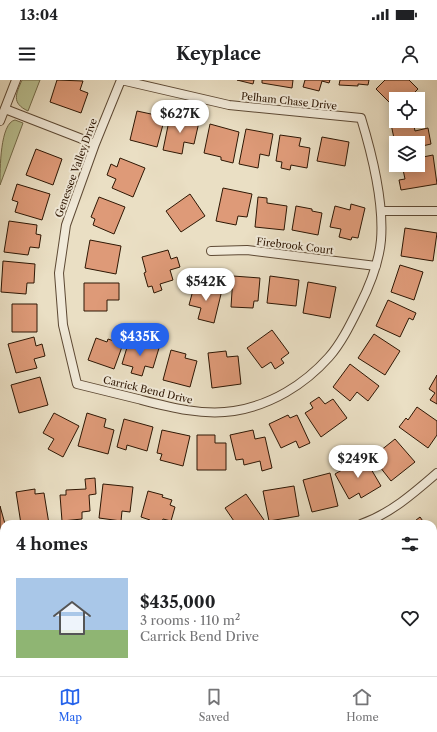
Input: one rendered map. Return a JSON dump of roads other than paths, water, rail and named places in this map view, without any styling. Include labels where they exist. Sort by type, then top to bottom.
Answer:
[{"type":"street","points":[[0,121],[16,80]]},
{"type":"street","name":"Pelham Chase Drive","points":[[121,80],[229,105],[361,118]]},
{"type":"street","name":"Genessee Valley Drive","points":[[77,384],[63,326],[59,274],[66,225],[95,144],[121,80]]},
{"type":"street","points":[[5,109],[95,144]]},
{"type":"street","name":"Carrick Bend Drive","points":[[77,384],[166,406],[200,412],[233,411],[255,406],[284,395],[310,376],[330,356],[349,326],[368,288],[376,266],[381,240],[381,211],[369,143],[361,118]]},
{"type":"street","points":[[381,211],[437,211]]},
{"type":"street","name":"Firebrook Court","points":[[211,251],[247,250],[376,266]]},
{"type":"street","points":[[371,520],[405,500],[437,474]]}]
